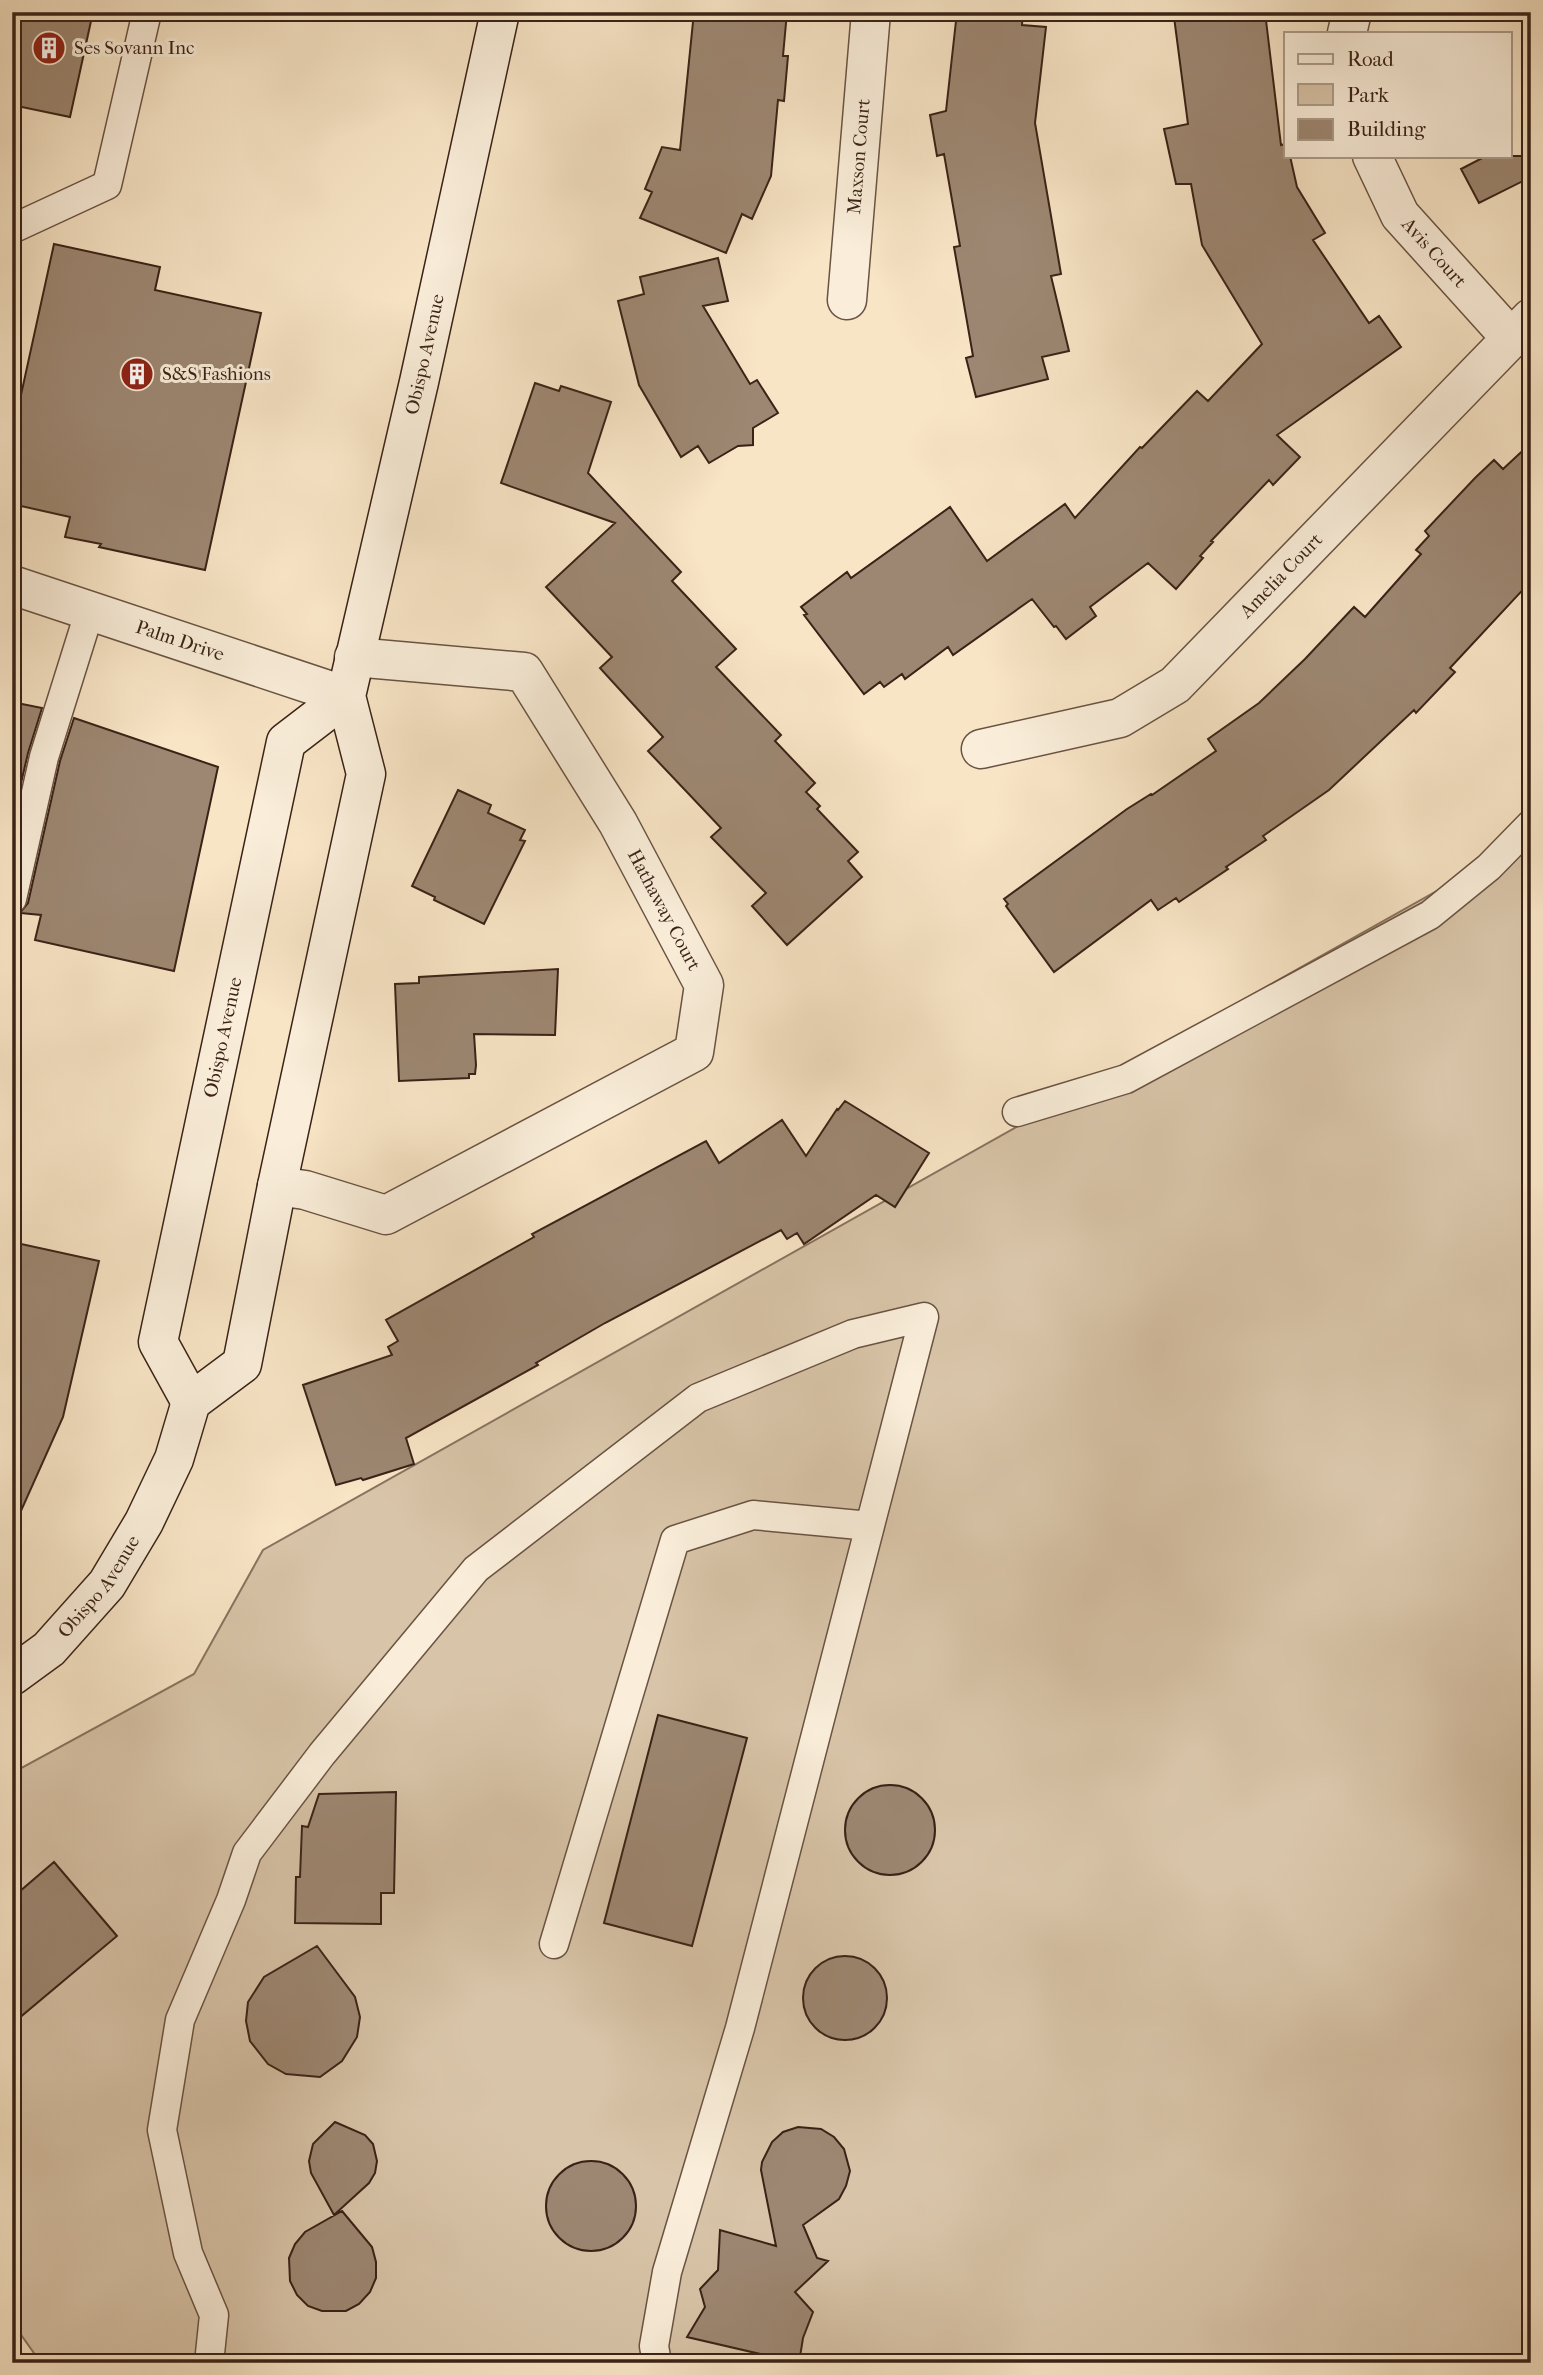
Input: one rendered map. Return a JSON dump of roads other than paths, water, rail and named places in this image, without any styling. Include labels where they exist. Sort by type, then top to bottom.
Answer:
[{"type":"street","name":"Obispo Avenue","points":[[12,1675],[49,1649],[107,1584],[144,1522],[174,1459],[191,1402],[243,1364],[276,1186],[366,774],[346,696],[419,383],[500,12]]},
{"type":"street","name":"Maxson Court","points":[[847,300],[871,12]]},
{"type":"street","points":[[1347,32],[1352,12]]},
{"type":"street","name":"Avis Court","points":[[1373,158],[1400,215],[1521,328]]},
{"type":"street","name":"Amelia Court","points":[[981,749],[1120,718],[1175,685],[1521,328]]},
{"type":"street","name":"Palm Drive","points":[[12,585],[346,696]]},
{"type":"street","name":"Hathaway Court","points":[[276,1186],[304,1190],[386,1215],[694,1052],[704,985],[618,823],[524,672],[354,657]]},
{"type":"street","name":"Obispo Avenue","points":[[191,1402],[158,1342],[286,742],[346,696]]},
{"type":"lane","points":[[12,229],[107,185],[147,12]]},
{"type":"lane","points":[[12,899],[44,757],[90,610]]},
{"type":"lane","points":[[1017,1112],[1126,1080],[1430,915],[1489,867],[1531,824]]},
{"type":"lane","points":[[209,2363],[214,2315],[188,2253],[162,2130],[180,2020],[231,1900],[247,1853],[322,1754],[476,1569],[698,1398],[853,1334],[924,1318],[740,2028],[667,2272],[654,2346],[657,2363]]},
{"type":"lane","points":[[554,1944],[676,1540],[753,1515],[870,1526]]},
{"type":"place","name":"Ses Sovann Inc","points":[[49,48]]},
{"type":"place","name":"S&S Fashions","points":[[137,374]]}]
